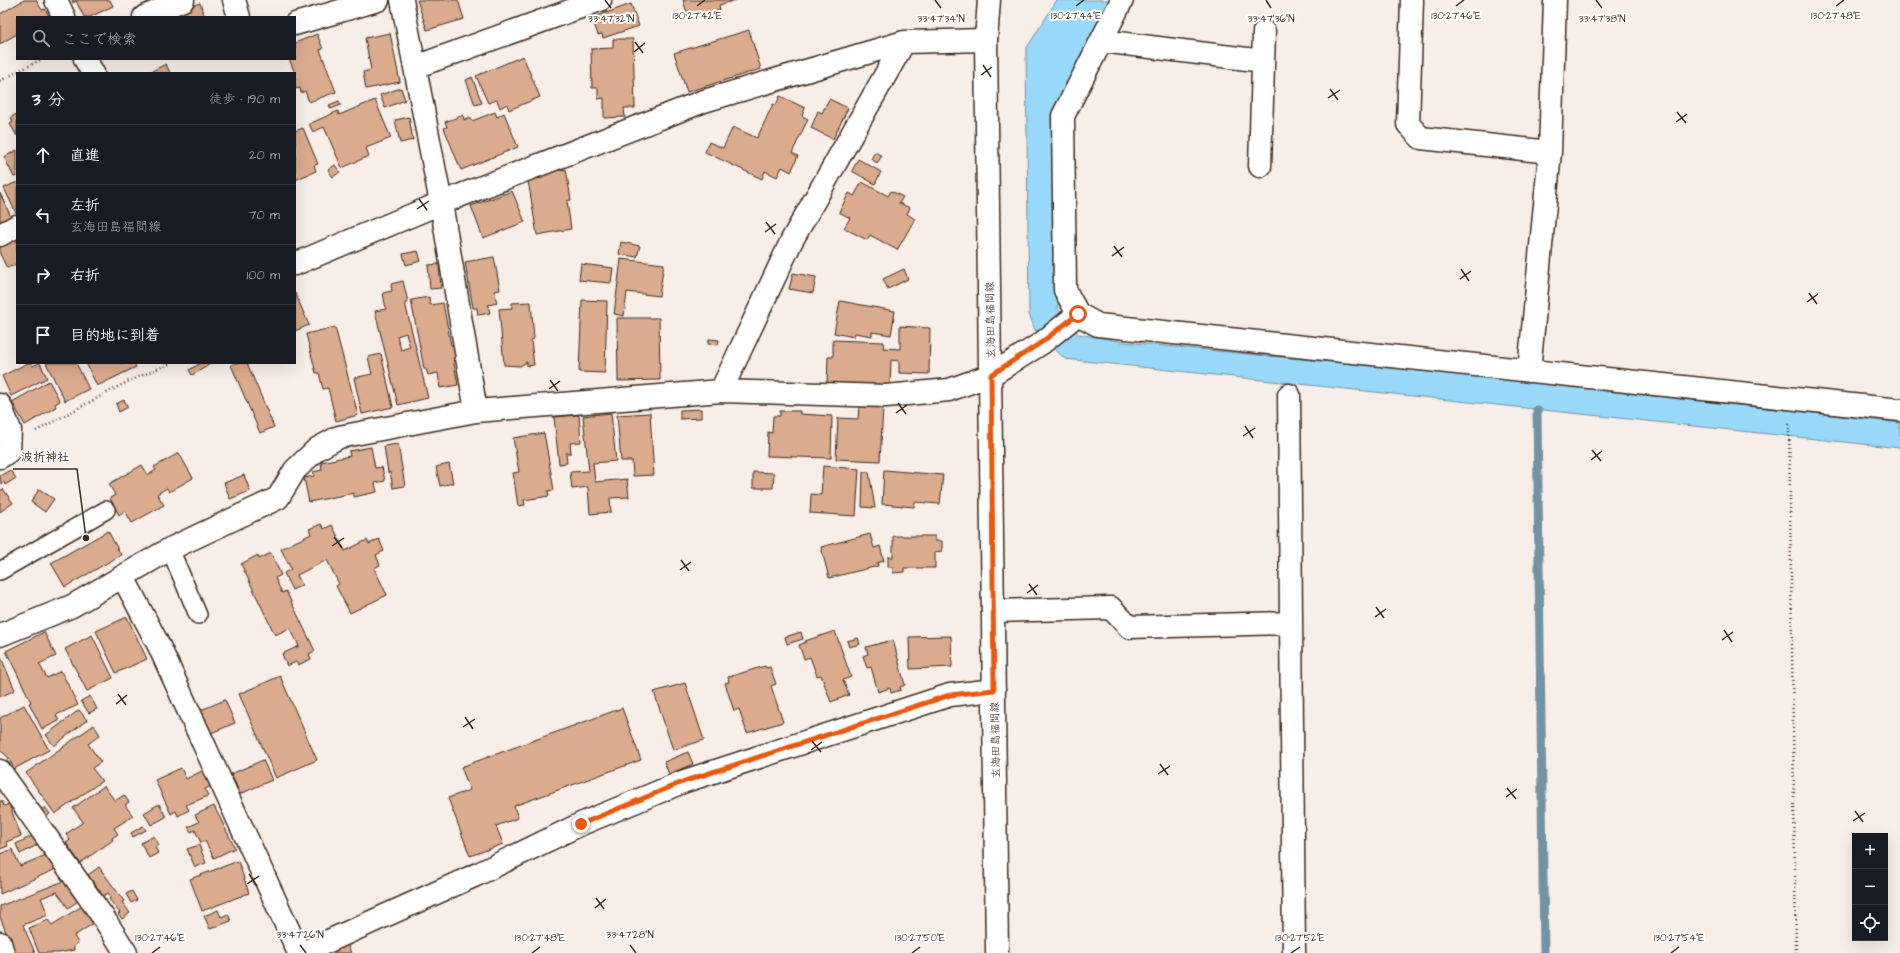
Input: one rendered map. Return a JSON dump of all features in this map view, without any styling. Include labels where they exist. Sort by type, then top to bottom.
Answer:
[{"type":"street","points":[[56,0],[64,16]]},
{"type":"street","points":[[146,16],[183,0]]},
{"type":"street","points":[[234,0],[239,16]]},
{"type":"street","points":[[296,24],[378,0]]},
{"type":"street","points":[[402,0],[441,203],[476,411]]},
{"type":"street","points":[[415,68],[600,0]]},
{"type":"street","name":"玄海田島福間線","points":[[989,0],[986,40],[997,953]]},
{"type":"street","points":[[1074,318],[1065,290],[1063,116],[1122,0]]},
{"type":"street","points":[[1412,0],[1408,124],[1421,138],[1550,152]]},
{"type":"street","points":[[1529,371],[1550,152],[1555,0]]},
{"type":"street","points":[[1260,166],[1264,32]]},
{"type":"street","points":[[296,264],[441,203],[704,101],[904,42],[986,40]]},
{"type":"street","points":[[1102,41],[1263,61]]},
{"type":"street","points":[[721,391],[792,240],[904,42]]},
{"type":"street","points":[[86,60],[92,72]]},
{"type":"street","points":[[0,234],[16,226]]},
{"type":"street","points":[[0,635],[72,606],[170,549],[278,498],[295,470],[317,449],[340,437],[476,411],[721,391],[886,396],[949,390],[991,375],[1042,342],[1074,318]]},
{"type":"street","points":[[1074,318],[1098,325],[1900,410]]},
{"type":"street","points":[[1289,395],[1294,953]]},
{"type":"street","points":[[0,405],[10,430],[5,454]]},
{"type":"street","points":[[123,577],[166,660],[299,953]]},
{"type":"street","points":[[993,611],[1111,608],[1129,627],[1291,623]]},
{"type":"street","points":[[302,953],[476,875],[581,824],[685,781],[950,695],[994,690]]},
{"type":"street","points":[[0,771],[104,917],[126,953]]},
{"type":"street","points":[[0,944],[3,953]]},
{"type":"lane","points":[[0,571],[106,510]]},
{"type":"lane","points":[[170,549],[198,615]]},
{"type":"path","points":[[17,72],[40,60]]},
{"type":"path","points":[[0,81],[16,73]]},
{"type":"path","points":[[5,454],[26,436],[127,382],[169,364]]},
{"type":"path","points":[[1788,397],[1796,953]]},
{"type":"water","points":[[1057,0],[1112,0],[1056,120],[1058,309],[1078,334],[1124,342],[1558,384],[1900,423],[1900,448],[1065,359],[1035,330],[1029,314],[1026,49]]},
{"type":"building","points":[[24,0],[36,0],[42,10],[45,9],[49,16],[16,16],[16,35],[0,44],[0,14]]},
{"type":"building","points":[[72,0],[110,0],[113,6],[92,16],[84,16],[76,1],[73,3]]},
{"type":"building","points":[[417,0],[458,0],[464,19],[427,30]]},
{"type":"building","points":[[683,0],[736,0],[719,5],[720,10],[689,19]]},
{"type":"building","points":[[200,3],[205,16],[166,16]]},
{"type":"building","points":[[631,4],[639,26],[603,38],[602,34],[598,35],[592,18]]},
{"type":"building","points":[[749,30],[761,69],[687,92],[674,53]]},
{"type":"building","points":[[390,33],[400,82],[366,89],[363,72],[371,70],[365,38]]},
{"type":"building","points":[[317,34],[323,49],[320,50],[336,92],[309,102],[305,91],[301,93],[300,88],[296,89],[296,72],[295,72],[289,60],[296,60],[296,43]]},
{"type":"building","points":[[613,39],[633,39],[635,108],[624,108],[625,117],[604,118],[604,98],[598,99],[598,88],[592,88],[591,49],[613,48]]},
{"type":"building","points":[[523,56],[540,97],[509,110],[507,104],[500,108],[497,100],[488,103],[476,76]]},
{"type":"building","points":[[166,64],[170,72],[150,72]]},
{"type":"building","points":[[472,77],[482,103],[475,105],[466,80]]},
{"type":"building","points":[[401,88],[405,100],[385,108],[380,95]]},
{"type":"building","points":[[780,96],[805,108],[802,116],[808,119],[792,153],[798,156],[791,172],[782,167],[777,177],[765,171],[762,179],[705,152],[709,142],[723,148],[733,127],[757,138],[773,104],[776,105]]},
{"type":"building","points":[[829,99],[848,108],[833,139],[811,128],[818,111],[822,113]]},
{"type":"building","points":[[375,100],[391,138],[366,148],[369,156],[342,168],[324,127],[313,132],[309,124],[338,111],[339,115]]},
{"type":"building","points":[[339,101],[341,105],[331,109],[329,105]]},
{"type":"building","points":[[495,112],[497,117],[504,113],[518,147],[461,170],[444,128],[447,127],[445,122],[463,115],[464,120],[470,117],[472,121]]},
{"type":"building","points":[[16,114],[16,134],[10,124],[13,122],[11,117]]},
{"type":"building","points":[[409,117],[413,140],[400,143],[395,120]]},
{"type":"building","points":[[303,128],[318,164],[314,165],[316,171],[296,180],[296,131]]},
{"type":"building","points":[[16,151],[16,176],[14,177],[4,157]]},
{"type":"building","points":[[875,152],[882,156],[877,163],[871,159]]},
{"type":"building","points":[[858,159],[881,172],[875,184],[852,171]]},
{"type":"building","points":[[335,165],[340,172],[333,177],[328,170]]},
{"type":"building","points":[[566,169],[571,200],[567,201],[571,229],[537,235],[528,180],[543,178],[542,173]]},
{"type":"building","points":[[16,182],[16,213],[4,188]]},
{"type":"building","points":[[862,182],[888,196],[891,191],[903,197],[899,203],[910,208],[907,214],[915,219],[897,250],[870,235],[867,240],[844,228],[850,218],[839,212],[849,193],[854,196]]},
{"type":"building","points":[[512,191],[525,222],[483,238],[471,206]]},
{"type":"building","points":[[0,193],[11,217],[0,222]]},
{"type":"building","points":[[16,238],[16,264],[7,268],[0,254],[0,246]]},
{"type":"building","points":[[621,242],[640,246],[637,257],[619,254]]},
{"type":"building","points":[[418,251],[421,261],[406,265],[403,254]]},
{"type":"building","points":[[494,257],[500,290],[494,291],[497,303],[488,305],[490,313],[478,315],[477,308],[473,308],[465,262]]},
{"type":"building","points":[[621,259],[664,264],[659,296],[627,292],[624,316],[614,314]]},
{"type":"building","points":[[439,264],[441,288],[430,289],[428,265]]},
{"type":"building","points":[[581,264],[613,268],[611,283],[579,280]]},
{"type":"building","points":[[904,269],[908,279],[888,289],[883,279]]},
{"type":"building","points":[[793,273],[816,277],[813,293],[789,289]]},
{"type":"building","points":[[403,281],[408,302],[405,303],[428,398],[398,405],[375,311],[386,309],[383,293],[392,291],[391,284]],"holes":[[[406,333],[410,347],[401,350],[397,336]]]},
{"type":"building","points":[[296,295],[309,325],[296,331]]},
{"type":"building","points":[[429,297],[430,305],[443,303],[451,345],[454,345],[457,358],[453,358],[458,385],[440,388],[438,373],[428,375],[426,369],[424,369],[411,300]]},
{"type":"building","points":[[582,300],[607,301],[605,373],[579,372]]},
{"type":"building","points":[[840,301],[895,311],[891,335],[872,332],[872,336],[855,333],[854,337],[834,333]]},
{"type":"building","points":[[531,302],[534,339],[531,340],[534,365],[527,366],[527,362],[520,366],[504,365],[499,309],[512,308],[512,303]]},
{"type":"building","points":[[617,318],[659,318],[660,380],[618,381]]},
{"type":"building","points":[[900,326],[930,328],[929,374],[899,373],[899,361],[891,360],[890,385],[827,384],[828,357],[833,357],[833,340],[884,342],[883,348],[900,349]]},
{"type":"building","points":[[335,327],[358,415],[336,421],[328,388],[323,389],[319,373],[316,373],[306,334]]},
{"type":"building","points":[[709,339],[719,340],[718,345],[708,344]]},
{"type":"building","points":[[381,354],[393,407],[362,414],[354,378],[372,374],[368,357]]},
{"type":"building","points":[[26,364],[31,364],[32,366],[40,364],[47,378],[11,396],[2,376]]},
{"type":"building","points":[[46,364],[76,364],[89,389],[65,401]]},
{"type":"building","points":[[86,364],[134,364],[136,367],[97,386]]},
{"type":"building","points":[[199,364],[209,365],[192,375],[189,370]]},
{"type":"building","points":[[247,364],[274,427],[260,433],[231,365]]},
{"type":"building","points":[[49,381],[60,401],[55,404],[56,407],[25,425],[12,402]]},
{"type":"building","points":[[124,400],[128,407],[119,412],[116,404]]},
{"type":"building","points":[[859,406],[883,407],[880,461],[836,459],[838,418],[858,419]]},
{"type":"building","points":[[701,409],[701,418],[680,419],[680,410]]},
{"type":"building","points":[[780,411],[800,411],[800,414],[832,416],[831,458],[767,456],[768,432],[772,433],[773,416],[780,416]]},
{"type":"building","points":[[611,413],[616,461],[593,463],[595,482],[627,479],[629,497],[610,498],[611,512],[590,514],[588,487],[572,489],[570,472],[589,471],[583,416]]},
{"type":"building","points":[[650,413],[654,475],[633,476],[632,461],[621,461],[617,415]]},
{"type":"building","points":[[579,415],[581,442],[570,443],[571,453],[566,453],[567,463],[559,464],[554,417]]},
{"type":"building","points":[[544,433],[554,490],[548,491],[549,496],[524,500],[525,505],[518,506],[513,473],[519,472],[513,438]]},
{"type":"building","points":[[398,444],[405,486],[393,488],[390,472],[388,473],[384,446]]},
{"type":"building","points":[[371,447],[375,468],[382,467],[385,481],[375,483],[377,492],[354,497],[354,493],[309,502],[304,478],[314,476],[313,472],[322,470],[321,462],[350,456],[349,451]]},
{"type":"building","points":[[179,453],[193,478],[169,492],[167,488],[157,494],[164,505],[132,523],[125,511],[119,515],[110,498],[115,495],[109,484],[142,465],[148,475],[156,470],[154,467]]},
{"type":"building","points":[[449,464],[453,483],[440,486],[436,467]]},
{"type":"building","points":[[823,466],[859,469],[856,516],[810,513],[811,494],[821,495]]},
{"type":"building","points":[[10,470],[16,478],[5,485],[4,482],[1,484],[0,476]]},
{"type":"building","points":[[884,470],[943,475],[940,504],[915,502],[914,507],[882,504]]},
{"type":"building","points":[[753,472],[774,473],[773,488],[753,488]]},
{"type":"building","points":[[863,472],[869,472],[875,508],[862,507]]},
{"type":"building","points":[[244,475],[250,491],[230,499],[224,483]]},
{"type":"building","points":[[3,489],[13,503],[0,512],[0,491]]},
{"type":"building","points":[[39,489],[54,499],[45,512],[31,502]]},
{"type":"building","points":[[321,524],[324,529],[332,525],[345,551],[367,540],[369,544],[379,539],[384,551],[376,555],[380,565],[374,568],[387,595],[350,613],[336,586],[339,584],[327,560],[297,575],[302,585],[292,590],[284,573],[291,569],[281,549],[311,534],[309,529]]},
{"type":"building","points":[[108,531],[121,555],[65,587],[51,563]]},
{"type":"building","points":[[870,534],[874,548],[880,546],[884,561],[877,563],[878,566],[829,578],[821,547]]},
{"type":"building","points":[[893,536],[935,536],[935,541],[942,541],[942,551],[935,552],[935,568],[904,568],[904,572],[893,573],[893,567],[888,567],[888,557],[893,557]]},
{"type":"building","points":[[271,553],[281,575],[275,578],[282,593],[286,591],[315,651],[309,654],[311,659],[298,665],[296,662],[287,666],[282,654],[299,646],[290,628],[275,635],[241,564],[258,555],[259,559]]},
{"type":"building","points":[[127,617],[147,659],[116,673],[96,631]]},
{"type":"building","points":[[835,631],[851,677],[843,680],[849,695],[831,702],[821,675],[817,676],[810,657],[804,659],[799,645],[806,642],[805,641]]},
{"type":"building","points":[[44,632],[56,656],[39,664],[47,678],[61,671],[78,705],[56,715],[59,721],[42,729],[29,703],[31,702],[6,651]]},
{"type":"building","points":[[801,632],[803,639],[787,644],[785,637]]},
{"type":"building","points":[[92,635],[113,678],[87,691],[65,649]]},
{"type":"building","points":[[951,636],[952,667],[910,669],[909,637]]},
{"type":"building","points":[[858,638],[860,644],[849,647],[847,641]]},
{"type":"building","points":[[893,640],[905,685],[900,687],[901,690],[891,693],[890,688],[878,692],[871,667],[867,668],[863,656],[868,654],[866,647]]},
{"type":"building","points":[[0,655],[15,690],[0,697]]},
{"type":"building","points":[[765,666],[766,668],[770,667],[776,684],[771,686],[783,722],[747,733],[739,709],[734,711],[725,683],[729,682],[728,677]]},
{"type":"building","points":[[280,676],[317,760],[276,778],[239,694]]},
{"type":"building","points":[[685,683],[704,740],[673,750],[654,692]]},
{"type":"building","points":[[90,696],[97,709],[89,713],[81,701]]},
{"type":"building","points":[[225,700],[235,723],[211,733],[201,710]]},
{"type":"building","points":[[24,705],[49,750],[14,769],[8,757],[0,750],[0,718]]},
{"type":"building","points":[[622,708],[641,760],[514,806],[518,818],[496,826],[503,844],[470,856],[448,798],[470,790],[461,767]]},
{"type":"building","points":[[79,710],[87,720],[54,746],[46,735]]},
{"type":"building","points":[[94,725],[100,735],[88,744],[101,762],[92,768],[102,781],[55,814],[26,773]]},
{"type":"building","points":[[688,752],[693,764],[669,774],[664,762]]},
{"type":"building","points":[[263,760],[272,780],[240,794],[231,774]]},
{"type":"building","points":[[181,768],[186,779],[202,771],[206,781],[213,778],[216,784],[205,789],[208,796],[186,805],[189,810],[178,816],[176,811],[171,814],[155,780]]},
{"type":"building","points":[[104,786],[115,801],[124,795],[129,802],[125,805],[133,816],[114,828],[118,834],[112,838],[113,840],[80,863],[66,843],[70,840],[66,834],[83,822],[73,808]]},
{"type":"building","points":[[0,801],[2,801],[4,806],[9,804],[21,836],[6,842],[8,846],[0,849]]},
{"type":"building","points":[[159,804],[166,817],[151,825],[144,813]]},
{"type":"building","points":[[214,806],[235,848],[214,858],[205,841],[201,843],[195,830],[191,832],[188,827],[199,822],[195,815]]},
{"type":"building","points":[[45,807],[50,814],[46,817],[41,810]]},
{"type":"building","points":[[143,826],[146,830],[133,837],[131,833]]},
{"type":"building","points":[[32,836],[37,845],[20,854],[16,844]]},
{"type":"building","points":[[154,836],[159,845],[155,847],[158,853],[149,858],[141,843]]},
{"type":"building","points":[[199,845],[206,863],[195,867],[187,849]]},
{"type":"building","points":[[12,849],[20,866],[46,855],[56,869],[0,894],[0,854]]},
{"type":"building","points":[[238,861],[249,893],[202,911],[190,879]]},
{"type":"building","points":[[99,867],[124,901],[122,902],[130,913],[122,919],[118,914],[120,913],[109,899],[111,897],[108,893],[103,896],[88,875]]},
{"type":"building","points":[[64,881],[78,901],[68,908],[57,892],[41,898],[48,915],[23,925],[35,953],[14,953],[0,917],[0,906]]},
{"type":"building","points":[[132,891],[137,900],[131,903],[126,894]]},
{"type":"building","points":[[82,906],[94,923],[74,936],[78,943],[74,946],[74,950],[58,953],[39,953],[29,928],[48,920],[52,925]]},
{"type":"building","points":[[218,910],[221,917],[228,914],[231,921],[210,929],[204,916]]},
{"type":"building","points":[[347,943],[351,953],[332,953],[331,951]]},
{"type":"waterway","points":[[1537,410],[1544,953]]},
{"type":"place","name":"波折神社","points":[[86,538]]},
{"type":"route","points":[[581,824],[685,781],[950,695],[994,690],[991,375],[1042,342],[1078,314]]}]
